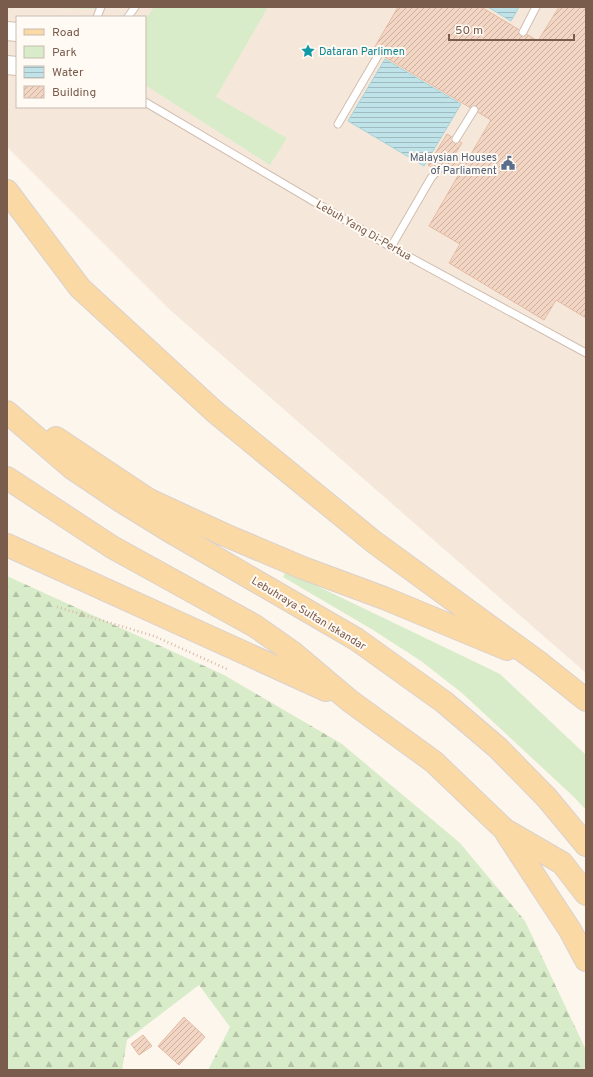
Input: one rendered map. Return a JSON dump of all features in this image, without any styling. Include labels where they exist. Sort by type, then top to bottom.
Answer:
[{"type":"main road","points":[[7,191],[80,288],[215,412],[374,542],[541,664],[586,700]]},
{"type":"main road","points":[[7,406],[149,500],[225,535],[303,568],[384,598],[541,664]]},
{"type":"main road","name":"Lebuhraya Sultan Iskandar","points":[[7,412],[72,468],[121,501],[168,530],[356,639],[444,702],[503,754],[547,798],[586,845]]},
{"type":"main road","points":[[7,478],[112,547],[256,626],[292,652],[350,701],[434,762],[504,830],[570,930],[586,960]]},
{"type":"main road","points":[[7,545],[350,701]]},
{"type":"main road","points":[[504,830],[562,863],[586,894]]},
{"type":"lane","points":[[129,16],[135,7]]},
{"type":"lane","points":[[523,32],[536,7]]},
{"type":"lane","points":[[338,124],[379,54]]},
{"type":"lane","name":"Lebuh Yang Di-Pertua","points":[[146,103],[391,247],[586,354]]},
{"type":"lane","points":[[456,139],[474,110]]},
{"type":"lane","points":[[391,247],[431,178],[438,170]]},
{"type":"path","points":[[56,607],[154,636],[229,670]]},
{"type":"shaded area","points":[[7,7],[586,7],[586,673],[169,309],[7,147]]},
{"type":"green space","points":[[7,7],[99,7],[102,9]]},
{"type":"green space","points":[[154,7],[268,7],[216,97],[287,138],[270,165],[146,86],[146,19]]},
{"type":"green space","points":[[286,571],[500,674],[586,755],[586,810],[462,693],[421,661],[373,630],[283,577]]},
{"type":"green space","points":[[7,576],[224,675],[342,744],[460,843],[525,921],[586,1050],[586,1070],[208,1070],[230,1027],[199,985],[127,1040],[122,1070],[7,1070]]},
{"type":"water","points":[[488,7],[519,7],[511,21]]},
{"type":"water","points":[[385,59],[461,104],[424,166],[348,121]]},
{"type":"building","name":"Malaysian Houses of Parliament","points":[[398,7],[481,7],[538,41],[559,7],[586,7],[586,318],[556,300],[544,320],[449,263],[460,244],[429,226],[459,174],[447,167],[444,174],[428,165],[447,134],[462,143],[455,154],[467,161],[491,120],[373,50]]},
{"type":"building","points":[[184,1017],[205,1037],[179,1065],[158,1046]]},
{"type":"building","points":[[143,1035],[152,1046],[139,1055],[131,1044]]},
{"type":"place","name":"Dataran Parlimen","points":[[308,51]]},
{"type":"place","name":"Malaysian Houses of Parliament","points":[[508,163]]}]
